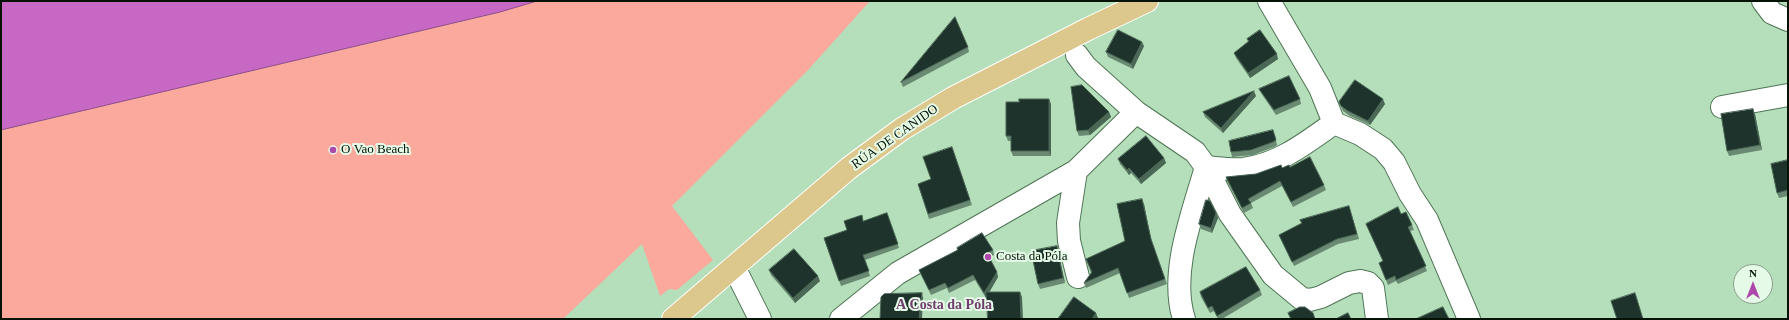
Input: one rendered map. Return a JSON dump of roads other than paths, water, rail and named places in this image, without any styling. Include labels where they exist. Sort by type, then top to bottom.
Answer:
[{"type":"main road","name":"RÚA DE CANIDO","points":[[673,319],[849,168],[902,129],[954,98],[1088,29],[1147,1]]},
{"type":"street","points":[[1269,1],[1320,88],[1334,123],[1360,134],[1383,149],[1394,162],[1410,194],[1428,220],[1469,319]]},
{"type":"street","points":[[1764,1],[1772,13],[1788,20]]},
{"type":"street","points":[[1077,55],[1086,67],[1136,112],[1195,152],[1206,167],[1230,214],[1273,275],[1302,299],[1310,300],[1320,297],[1349,283],[1360,281],[1368,283],[1373,288],[1377,319]]},
{"type":"street","points":[[1722,107],[1788,95]]},
{"type":"street","points":[[841,319],[898,273],[1076,171],[1136,112]]},
{"type":"street","points":[[1206,167],[1242,169],[1264,165],[1306,144],[1334,123]]},
{"type":"street","points":[[1184,319],[1181,310],[1180,289],[1184,238],[1206,167]]},
{"type":"street","points":[[1076,171],[1068,223],[1069,241],[1078,277]]},
{"type":"street","points":[[734,267],[760,319]]},
{"type":"place","name":"O Vao Beach","points":[[333,150]]},
{"type":"place","name":"Costa da Póla","points":[[988,257]]},
{"type":"district","name":"A Costa da Póla","points":[[944,305]]}]
